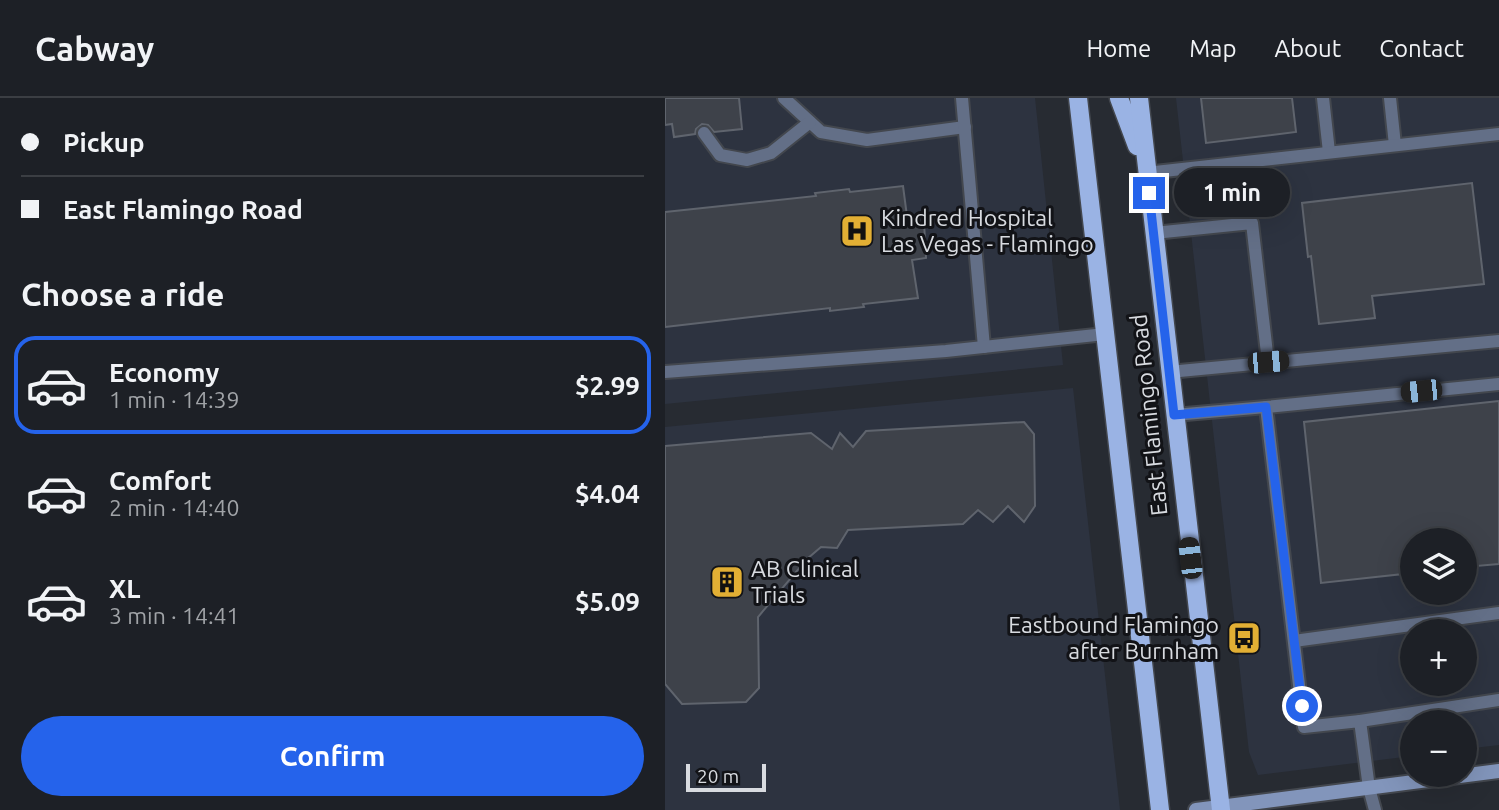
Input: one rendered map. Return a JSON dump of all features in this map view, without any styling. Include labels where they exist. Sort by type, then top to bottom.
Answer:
[{"type":"main road","name":"East Flamingo Road","points":[[1078,98],[1160,810]]},
{"type":"main road","points":[[1119,98],[1146,173]]},
{"type":"main road","name":"East Flamingo Road","points":[[1139,98],[1221,809]]},
{"type":"street","points":[[1196,810],[1221,809],[1499,771]]},
{"type":"lane","points":[[784,98],[821,132],[867,140],[965,127]]},
{"type":"lane","points":[[962,98],[984,347]]},
{"type":"lane","points":[[1323,98],[1328,152]]},
{"type":"lane","points":[[1389,98],[1395,145]]},
{"type":"lane","points":[[704,133],[720,155],[747,160],[771,153],[810,122]]},
{"type":"lane","points":[[1146,173],[1499,134]]},
{"type":"lane","points":[[1154,233],[1252,223],[1268,362]]},
{"type":"lane","points":[[665,372],[984,347],[1105,334]]},
{"type":"lane","points":[[1169,372],[1499,341]]},
{"type":"lane","points":[[1174,415],[1499,384]]},
{"type":"lane","points":[[1266,407],[1304,727],[1499,700]]},
{"type":"lane","points":[[1294,641],[1499,613]]},
{"type":"lane","points":[[1360,721],[1369,788],[1375,810]]},
{"type":"shaded area","name":"Kindred Hospital Las Vegas - Flamingo","points":[[665,98],[1035,98],[1063,365],[665,404]]},
{"type":"shaded area","points":[[1176,98],[1499,98],[1499,745],[1477,748],[1477,710],[1400,710],[1400,757],[1258,775],[1249,752]]},
{"type":"shaded area","points":[[1073,388],[1120,810],[665,810],[665,427]]},
{"type":"building","points":[[665,98],[739,98],[742,129],[714,132],[708,125],[702,124],[695,134],[674,137],[672,124],[665,125]]},
{"type":"building","points":[[1201,98],[1292,98],[1296,132],[1206,143]]},
{"type":"building","points":[[1472,183],[1484,284],[1372,296],[1375,318],[1319,324],[1302,203]]},
{"type":"building","points":[[903,186],[908,224],[924,222],[926,258],[912,260],[918,298],[863,304],[864,307],[830,311],[830,308],[665,327],[665,212],[816,196],[815,193],[849,189],[850,192]]},
{"type":"building","points":[[1499,401],[1499,564],[1477,566],[1477,528],[1400,528],[1400,574],[1321,583],[1304,422]]},
{"type":"building","name":"AB Clinical Trials","points":[[1024,422],[1034,434],[1035,506],[1024,522],[1008,506],[993,522],[978,510],[963,524],[848,530],[837,548],[821,547],[807,559],[758,617],[759,688],[746,702],[682,704],[665,684],[665,446],[811,433],[832,449],[840,433],[853,447],[866,431]]},
{"type":"place","name":"Kindred Hospital Las Vegas - Flamingo","points":[[857,231]]},
{"type":"place","name":"AB Clinical Trials","points":[[727,582]]},
{"type":"place","name":"Eastbound Flamingo after Burnham","points":[[1244,638]]},
{"type":"route","points":[[1149,193],[1174,415],[1266,407],[1302,706]]}]
